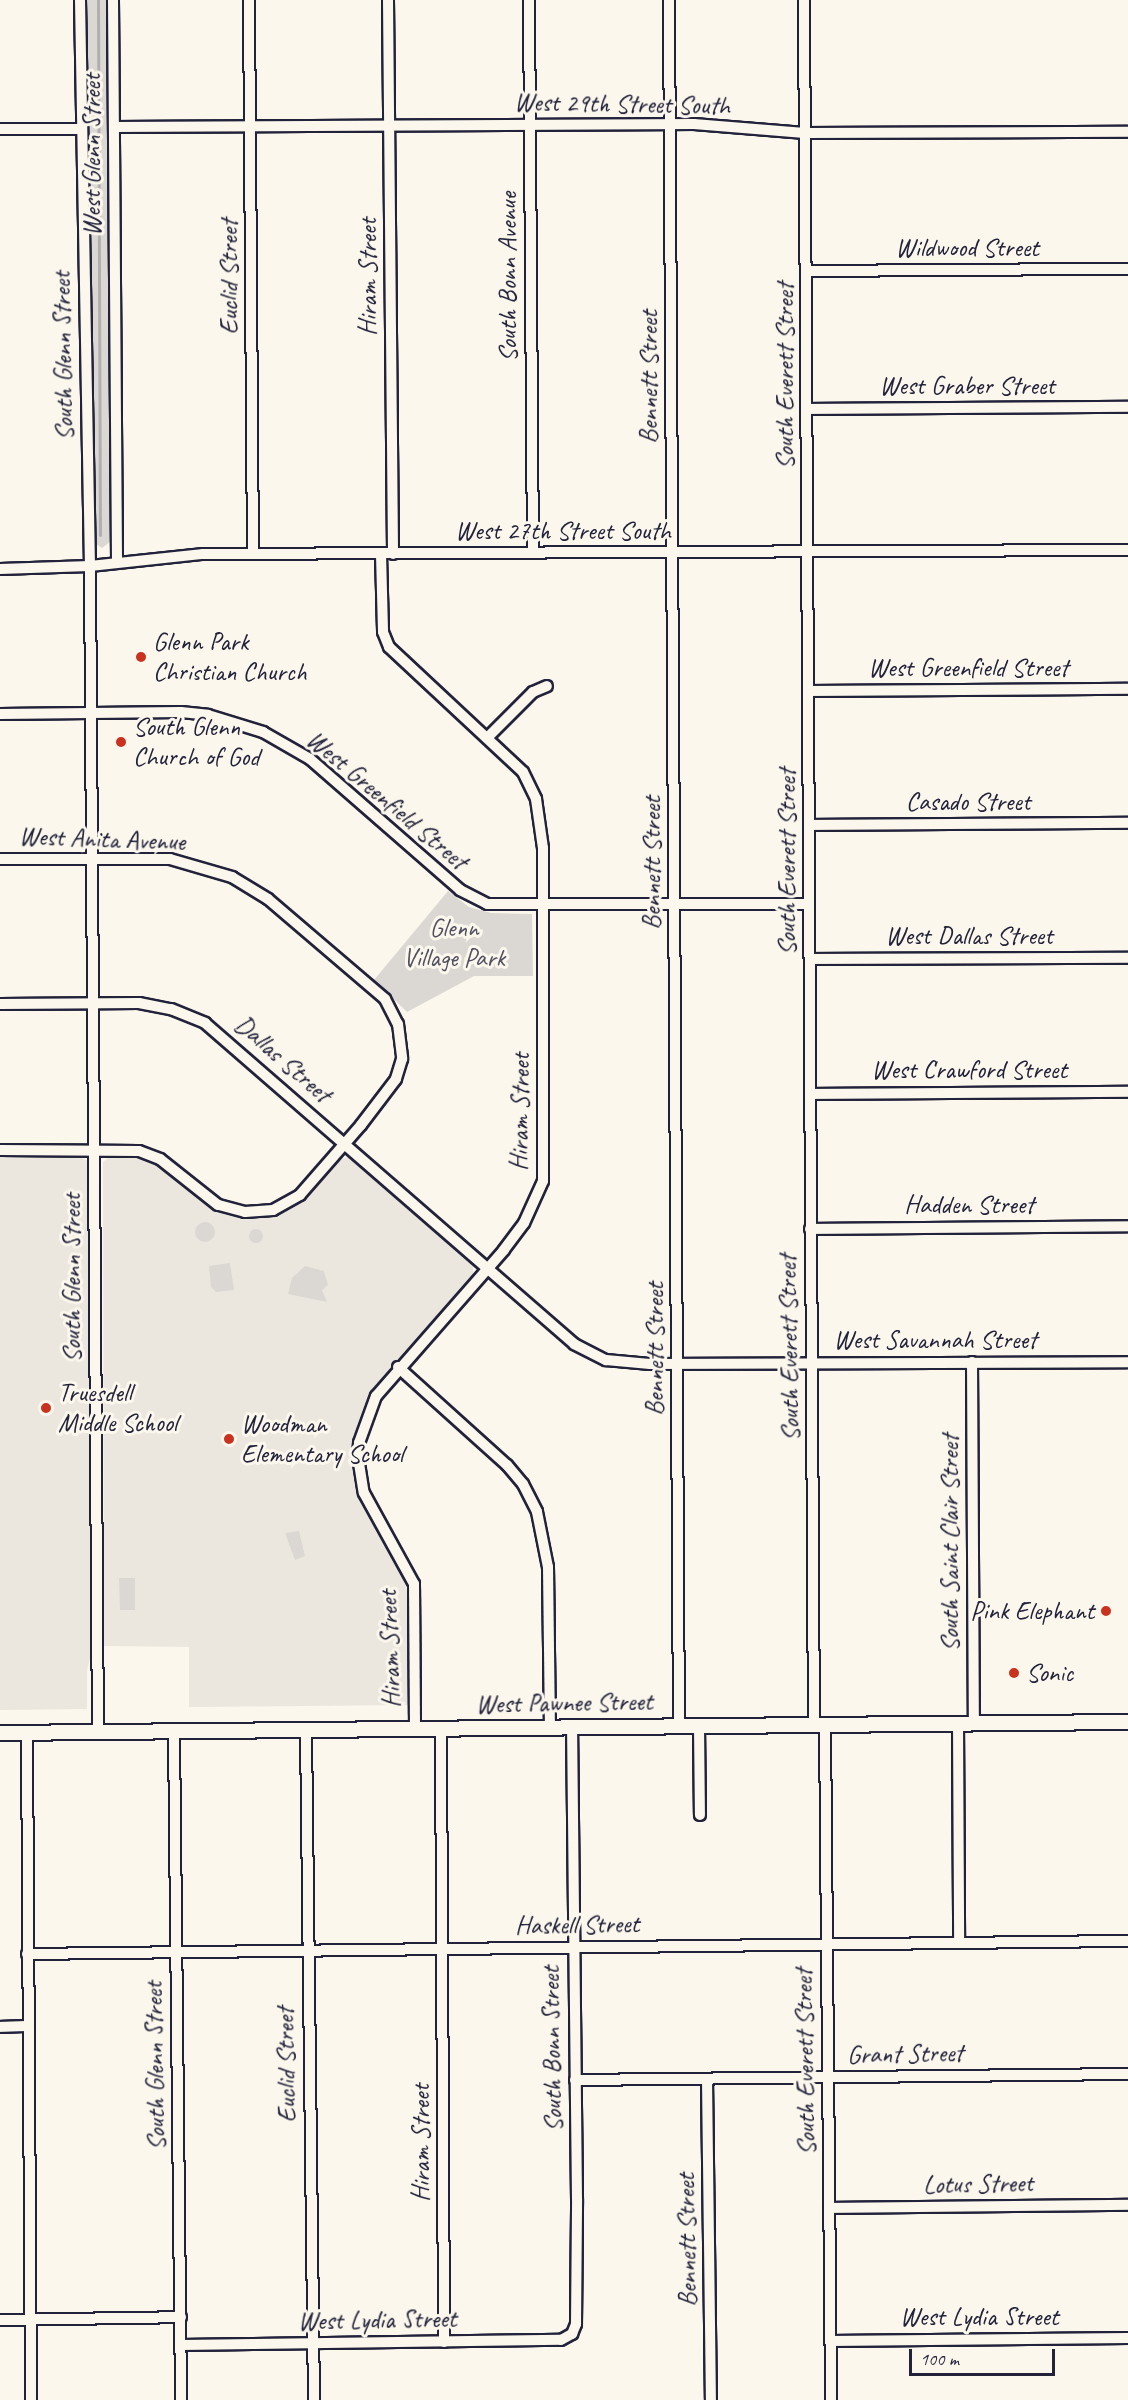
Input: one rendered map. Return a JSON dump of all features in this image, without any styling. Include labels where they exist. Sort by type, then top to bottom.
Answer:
[{"type":"main road","name":"West Pawnee Street","points":[[0,1733],[1128,1722]]},
{"type":"street","name":"South Glenn Street","points":[[80,0],[80,129],[90,566],[98,1732]]},
{"type":"street","name":"West Glenn Street","points":[[113,0],[117,561]]},
{"type":"street","name":"Euclid Street","points":[[249,0],[253,554]]},
{"type":"street","name":"Hiram Street","points":[[388,0],[393,554]]},
{"type":"street","name":"South Bonn Avenue","points":[[529,0],[533,553]]},
{"type":"street","name":"Bennett Street","points":[[669,0],[679,1725]]},
{"type":"street","name":"South Everett Street","points":[[804,0],[810,1228],[826,1944],[831,2400]]},
{"type":"street","name":"West 29th Street South","points":[[114,127],[670,124],[805,134],[1128,132]]},
{"type":"street","points":[[0,129],[80,129]]},
{"type":"street","name":"Wildwood Street","points":[[807,271],[1128,269]]},
{"type":"street","name":"West Graber Street","points":[[807,409],[1128,407]]},
{"type":"street","name":"West 27th Street South","points":[[0,569],[90,566],[117,561],[253,554],[1128,550]]},
{"type":"street","name":"Hiram Street","points":[[381,554],[384,632],[389,647],[523,772],[536,799],[543,848],[543,1181],[524,1223],[398,1367],[370,1406],[358,1458],[364,1493],[414,1584],[415,1729]]},
{"type":"street","points":[[487,738],[533,692],[547,686]]},
{"type":"street","name":"West Greenfield Street","points":[[808,691],[1128,689]]},
{"type":"street","name":"West Greenfield Street","points":[[0,714],[91,712],[208,714],[263,732],[310,759],[460,890],[487,904],[809,904]]},
{"type":"street","name":"Casado Street","points":[[809,825],[1128,823]]},
{"type":"street","name":"West Anita Avenue","points":[[0,859],[170,859],[232,877],[268,900],[384,999],[398,1024],[401,1070],[344,1143]]},
{"type":"street","name":"West Dallas Street","points":[[810,959],[1128,958]]},
{"type":"street","name":"Dallas Street","points":[[0,1004],[154,1005],[206,1023],[487,1268]]},
{"type":"street","name":"West Crawford Street","points":[[810,1094],[1128,1092]]},
{"type":"street","points":[[0,1150],[93,1150],[150,1154],[218,1205],[260,1212],[280,1208],[300,1195],[344,1143]]},
{"type":"street","name":"Hadden Street","points":[[810,1228],[1128,1226]]},
{"type":"street","name":"West Savannah Street","points":[[487,1268],[583,1349],[624,1363],[1128,1362]]},
{"type":"street","name":"South Saint Clair Street","points":[[972,1362],[974,1723]]},
{"type":"street","points":[[398,1367],[507,1465],[523,1484],[537,1512],[549,1567],[549,1727]]},
{"type":"street","points":[[958,1723],[959,1943]]},
{"type":"street","points":[[699,1725],[700,1815]]},
{"type":"street","name":"South Bonn Street","points":[[572,1727],[576,2324],[572,2334]]},
{"type":"street","name":"Hiram Street","points":[[441,1729],[444,2342]]},
{"type":"street","name":"Euclid Street","points":[[306,1730],[314,2400]]},
{"type":"street","name":"South Glenn Street","points":[[174,1731],[181,2400]]},
{"type":"street","points":[[27,1733],[31,2400]]},
{"type":"street","name":"Haskell Street","points":[[27,1953],[1128,1941]]},
{"type":"street","points":[[0,2027],[27,2026]]},
{"type":"street","name":"Grant Street","points":[[575,2080],[1128,2074]]},
{"type":"street","name":"Bennett Street","points":[[708,2079],[711,2400]]},
{"type":"street","name":"Lotus Street","points":[[829,2208],[1128,2205]]},
{"type":"street","points":[[0,2320],[181,2317]]},
{"type":"street","name":"West Lydia Street","points":[[181,2345],[561,2340],[572,2334]]},
{"type":"street","name":"West Lydia Street","points":[[831,2341],[1128,2338]]},
{"type":"shaded area","name":"Woodman Elementary School","points":[[110,1156],[143,1158],[155,1162],[221,1212],[256,1219],[288,1211],[299,1203],[340,1159],[350,1157],[473,1266],[473,1275],[368,1396],[352,1449],[361,1504],[403,1578],[408,1594],[409,1705],[189,1707],[189,1647],[104,1646],[103,1162]]},
{"type":"shaded area","name":"Truesdell Middle School","points":[[0,1157],[81,1157],[89,1162],[92,1649],[87,1671],[87,1709],[0,1710]]},
{"type":"green space","points":[[87,0],[108,0],[111,541],[102,548],[92,541]]},
{"type":"green space","name":"Glenn Village Park","points":[[448,891],[469,907],[491,913],[532,914],[533,976],[474,976],[407,1012],[374,980]]},
{"type":"green space","points":[[205,1222],[212,1225],[215,1232],[212,1239],[205,1242],[198,1239],[195,1232],[198,1225]]},
{"type":"green space","points":[[256,1229],[261,1231],[263,1236],[261,1241],[256,1243],[251,1241],[249,1236],[251,1231]]},
{"type":"green space","points":[[230,1263],[234,1290],[216,1292],[211,1287],[209,1266]]},
{"type":"green space","points":[[305,1266],[324,1271],[328,1285],[322,1290],[327,1302],[288,1294],[292,1278]]},
{"type":"green space","points":[[299,1531],[305,1556],[295,1560],[285,1533]]},
{"type":"green space","points":[[119,1578],[135,1578],[135,1610],[120,1610]]},
{"type":"waterway","points":[[98,0],[100,535]]},
{"type":"place","name":"Glenn Park Christian Church","points":[[141,657]]},
{"type":"place","name":"South Glenn Church of God","points":[[121,742]]},
{"type":"place","name":"Truesdell Middle School","points":[[46,1408]]},
{"type":"place","name":"Woodman Elementary School","points":[[229,1439]]},
{"type":"place","name":"Pink Elephant","points":[[1106,1611]]},
{"type":"place","name":"Sonic","points":[[1014,1673]]}]
